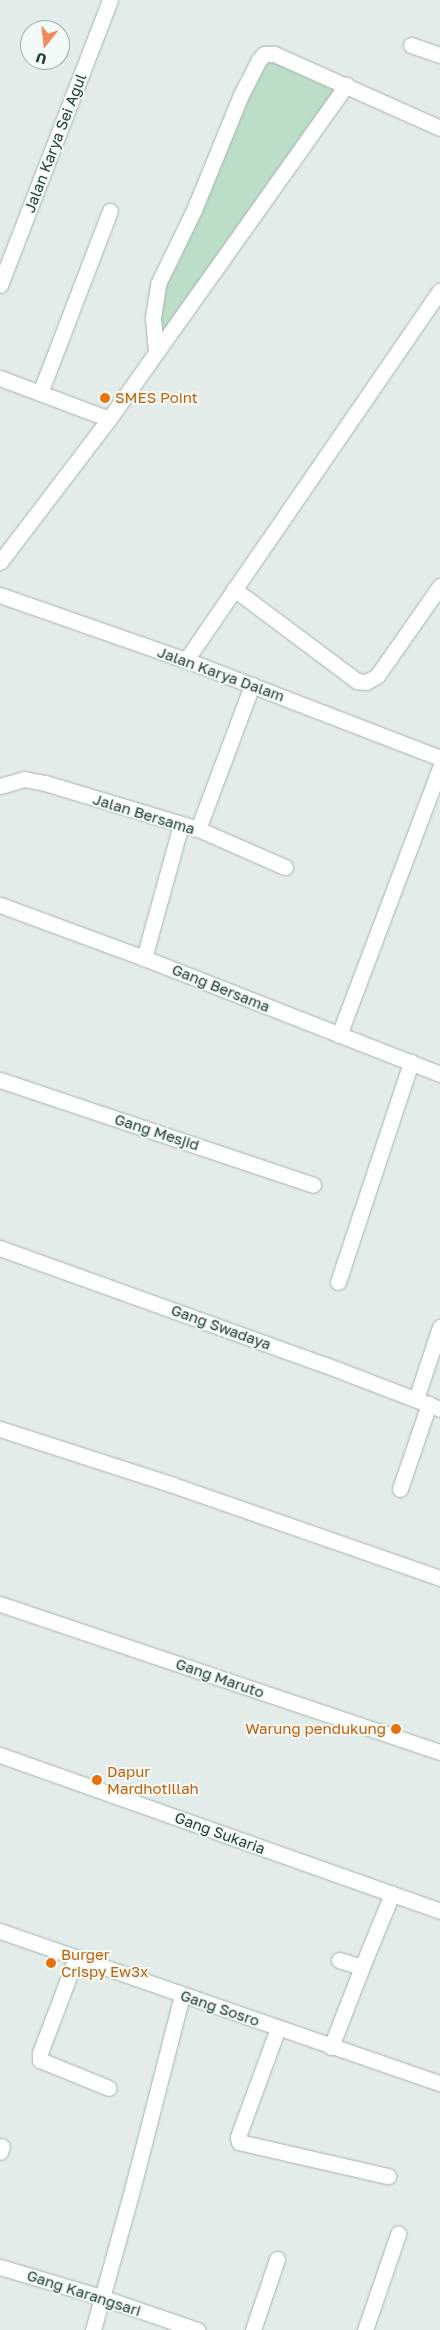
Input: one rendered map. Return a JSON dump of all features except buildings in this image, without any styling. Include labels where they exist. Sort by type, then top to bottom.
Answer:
[{"type":"street","name":"Jalan Karya Sei Agul","points":[[0,285],[110,0]]},
{"type":"street","points":[[411,45],[440,55]]},
{"type":"street","points":[[156,352],[153,317],[158,284],[194,210],[258,61],[264,54],[274,54],[440,128]]},
{"type":"street","points":[[0,562],[109,419],[346,85]]},
{"type":"street","points":[[40,393],[110,211]]},
{"type":"street","points":[[186,660],[440,291]]},
{"type":"street","points":[[0,378],[109,419]]},
{"type":"street","points":[[234,588],[357,681],[366,682],[377,676],[440,586]]},
{"type":"street","name":"Jalan Karya Dalam","points":[[0,595],[186,660],[440,758]]},
{"type":"street","points":[[198,829],[252,685]]},
{"type":"street","points":[[339,1035],[440,768]]},
{"type":"street","name":"Jalan Bersama","points":[[0,786],[24,779],[45,784],[198,829],[285,867]]},
{"type":"street","points":[[144,958],[181,824]]},
{"type":"street","name":"Gang Bersama","points":[[0,905],[144,958],[440,1074]]},
{"type":"street","points":[[338,1282],[411,1062]]},
{"type":"street","name":"Gang Mesjid","points":[[0,1080],[313,1184]]},
{"type":"street","name":"Gang Swadaya","points":[[0,1248],[428,1404]]},
{"type":"street","points":[[400,1490],[428,1404],[440,1327]]},
{"type":"street","points":[[0,1429],[173,1485],[440,1578]]},
{"type":"street","name":"Gang Maruto","points":[[0,1604],[440,1752]]},
{"type":"street","name":"Gang Sukaria","points":[[0,1755],[440,1911]]},
{"type":"street","points":[[331,2046],[392,1894]]},
{"type":"street","name":"Gang Sosro","points":[[0,1931],[440,2083]]},
{"type":"street","points":[[76,1958],[40,2053],[40,2060],[109,2088]]},
{"type":"street","points":[[339,1960],[362,1967]]},
{"type":"street","points":[[93,2330],[131,2194],[182,1995]]},
{"type":"street","points":[[278,2028],[238,2136],[238,2142],[388,2176]]},
{"type":"street","points":[[365,2330],[398,2234]]},
{"type":"street","points":[[253,2330],[276,2259]]},
{"type":"street","name":"Gang Karangsari","points":[[0,2267],[102,2297],[197,2330]]},
{"type":"green space","points":[[264,55],[343,85],[157,342],[156,299]]},
{"type":"place","name":"SMES Point","points":[[105,398]]},
{"type":"place","name":"Warung pendukung","points":[[396,1729]]},
{"type":"place","name":"Dapur Mardhotillah","points":[[97,1780]]},
{"type":"place","name":"Burger Crispy Ew3x","points":[[51,1963]]}]
